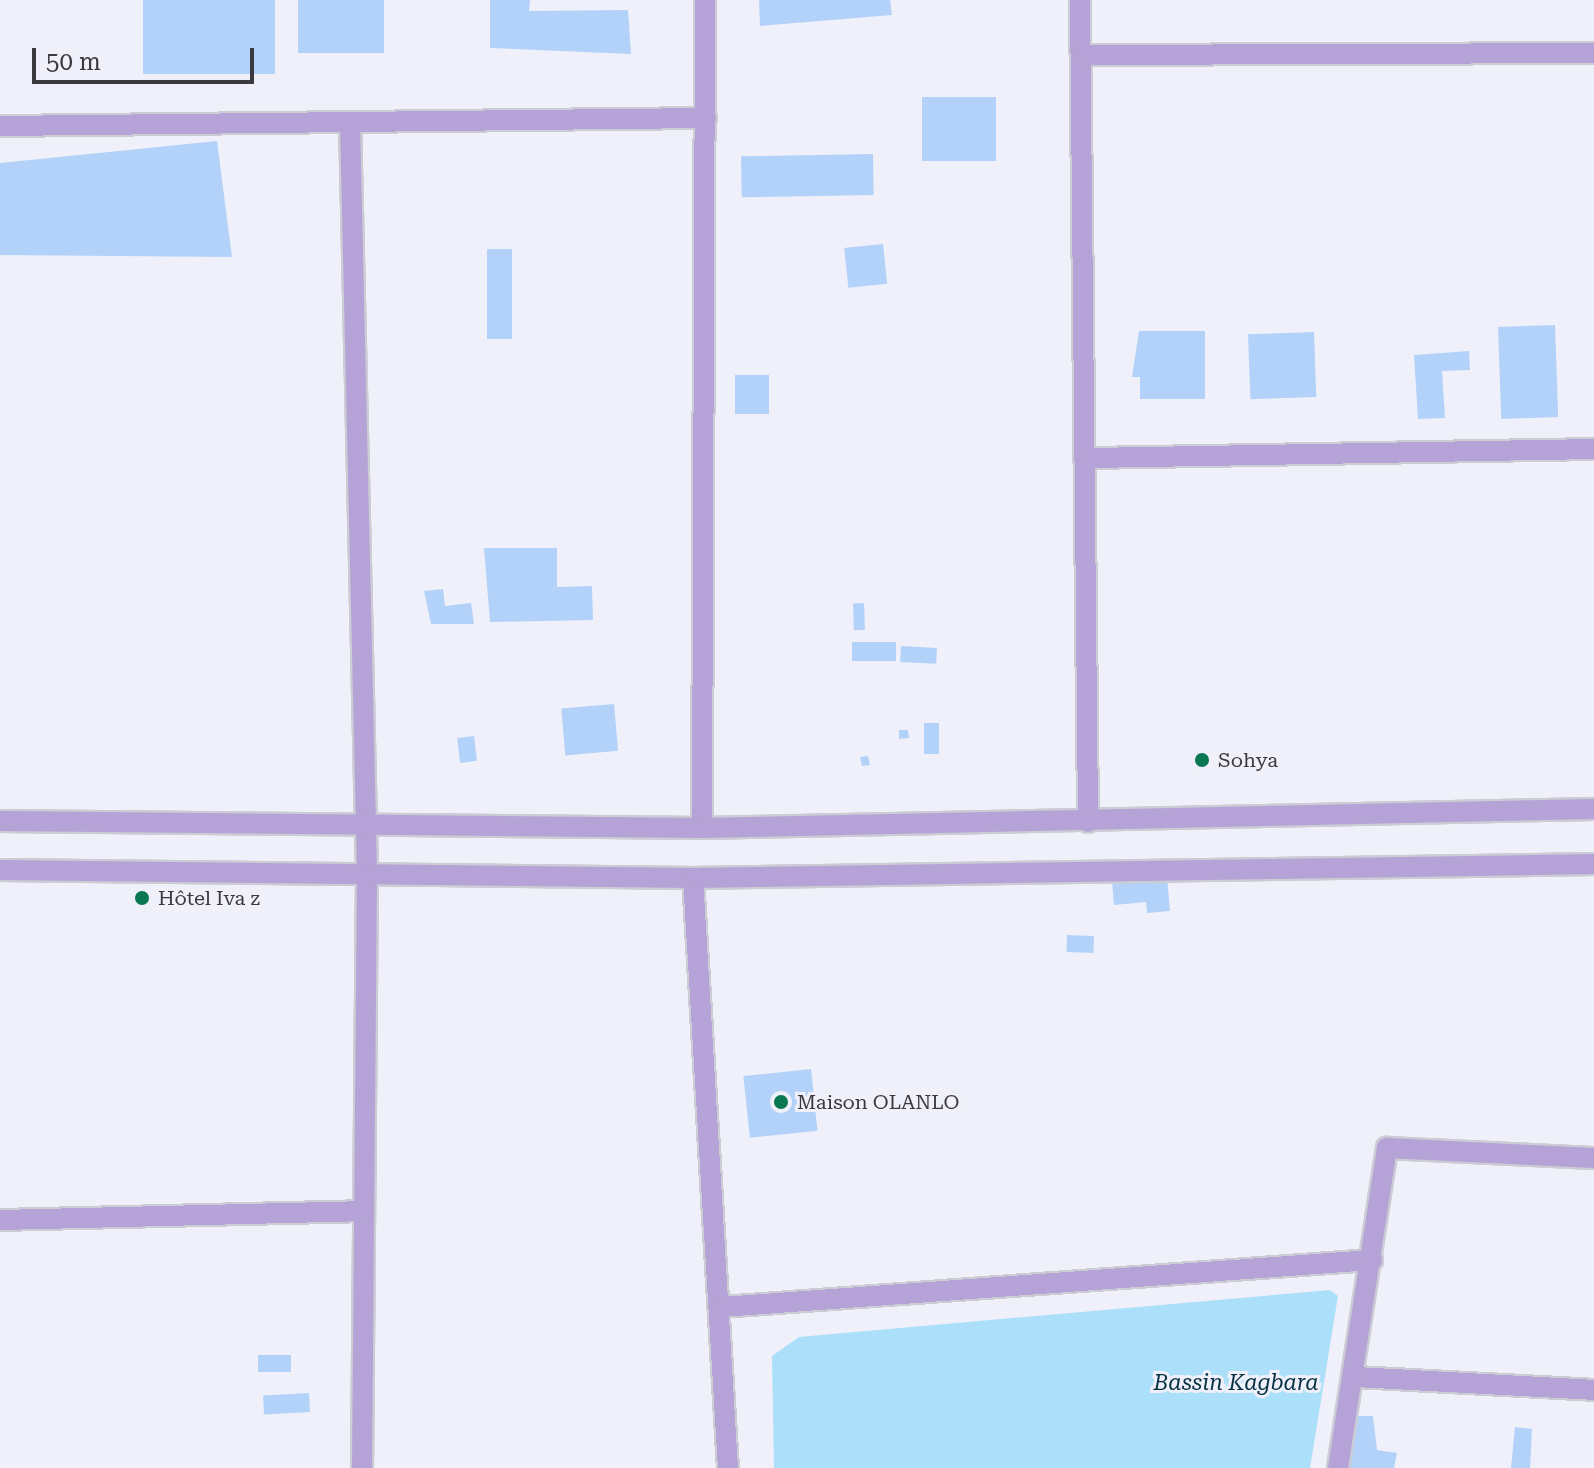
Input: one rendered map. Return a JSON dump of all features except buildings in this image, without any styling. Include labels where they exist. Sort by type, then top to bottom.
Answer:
[{"type":"street","points":[[702,828],[705,0]]},
{"type":"street","points":[[1080,0],[1084,55],[1090,458],[1088,822]]},
{"type":"street","points":[[1084,55],[1594,53]]},
{"type":"street","points":[[0,126],[706,118]]},
{"type":"street","points":[[350,122],[367,873],[362,1468]]},
{"type":"street","points":[[1090,458],[1594,449]]},
{"type":"street","points":[[0,821],[702,828],[1594,809]]},
{"type":"street","points":[[0,870],[693,878],[1594,864]]},
{"type":"street","points":[[693,878],[722,1307],[728,1468]]},
{"type":"street","points":[[1338,1468],[1356,1377],[1387,1148],[1594,1158]]},
{"type":"street","points":[[0,1220],[364,1211]]},
{"type":"street","points":[[722,1307],[1372,1260]]},
{"type":"street","points":[[1356,1377],[1594,1390]]},
{"type":"water","name":"Bassin Kagbara","points":[[1330,1290],[1338,1296],[1310,1468],[774,1468],[772,1356],[799,1337]]},
{"type":"place","name":"Sohya","points":[[1202,760]]},
{"type":"place","name":"Hôtel Iva z","points":[[142,898]]},
{"type":"place","name":"Maison OLANLO","points":[[781,1102]]}]
